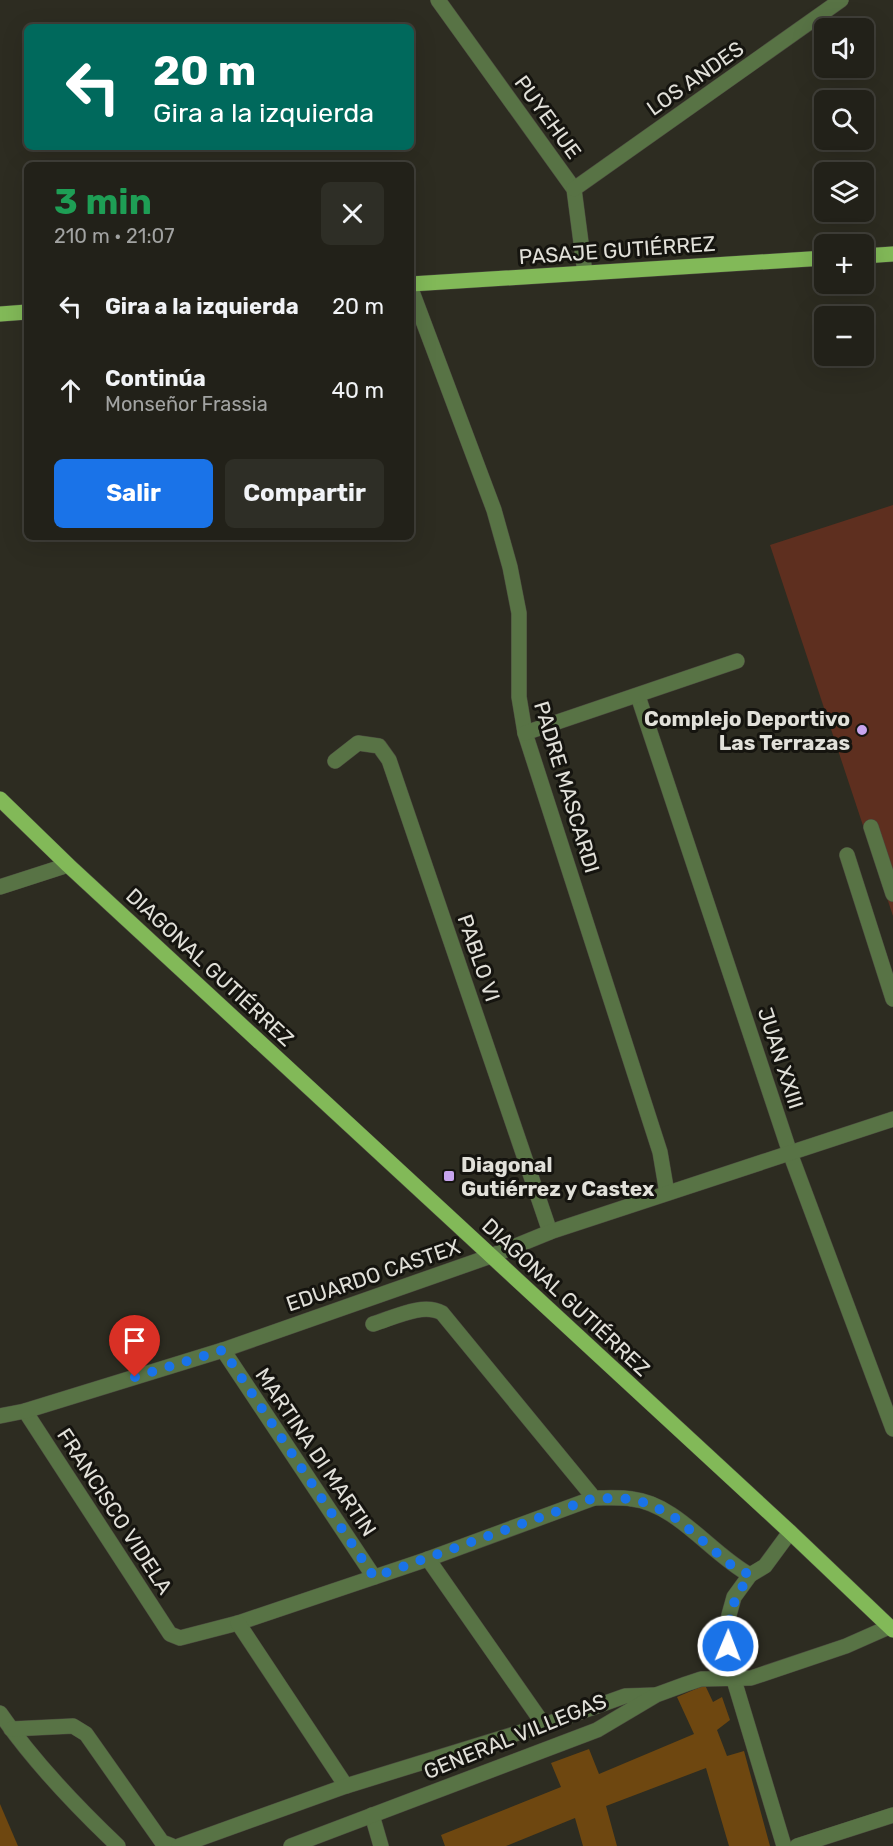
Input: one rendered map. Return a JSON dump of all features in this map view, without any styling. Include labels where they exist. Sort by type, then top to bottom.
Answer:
[{"type":"main road","points":[[874,255],[893,254]]},
{"type":"main road","name":"PASAJE GUTIÉRREZ","points":[[414,284],[814,259]]},
{"type":"main road","points":[[0,314],[24,312]]},
{"type":"main road","name":"DIAGONAL GUTIÉRREZ","points":[[0,799],[68,865],[790,1532],[891,1629]]},
{"type":"street","name":"PUYEHUE","points":[[438,0],[574,189],[585,273]]},
{"type":"street","name":"LOS ANDES","points":[[574,189],[841,0]]},
{"type":"street","name":"PADRE MASCARDI","points":[[414,297],[494,510],[510,567],[519,613],[519,698],[525,733],[660,1152],[667,1193]]},
{"type":"street","points":[[525,733],[737,661]]},
{"type":"street","name":"JUAN XXIII","points":[[638,696],[790,1153],[893,1429]]},
{"type":"street","name":"PABLO VI","points":[[336,761],[358,743],[379,746],[389,760],[550,1232]]},
{"type":"street","points":[[871,827],[893,894]]},
{"type":"street","points":[[847,855],[893,999]]},
{"type":"street","points":[[0,887],[68,865]]},
{"type":"street","name":"EDUARDO CASTEX","points":[[0,1416],[25,1411],[223,1350],[490,1256],[550,1232],[893,1119]]},
{"type":"street","points":[[373,1324],[425,1309],[435,1309],[442,1313],[594,1498]]},
{"type":"street","name":"MARTINA DI MARTIN","points":[[223,1350],[374,1577]]},
{"type":"street","name":"FRANCISCO VIDELA","points":[[25,1411],[170,1634],[180,1638],[238,1623]]},
{"type":"street","points":[[346,1786],[238,1623],[428,1559],[594,1498],[633,1499],[652,1505],[677,1519],[731,1565],[750,1575]]},
{"type":"street","points":[[784,1846],[734,1680],[728,1646],[729,1615],[735,1597],[750,1575],[765,1566],[790,1532]]},
{"type":"street","points":[[428,1559],[544,1725]]},
{"type":"street","name":"GENERAL VILLEGAS","points":[[291,1846],[597,1730],[656,1695],[701,1679],[751,1678],[891,1629]]},
{"type":"street","points":[[179,1846],[346,1786],[544,1725],[625,1696],[656,1695]]},
{"type":"street","points":[[0,1713],[11,1729],[86,1814],[118,1846]]},
{"type":"street","points":[[11,1729],[73,1726],[86,1734],[167,1844]]},
{"type":"street","points":[[372,1815],[381,1846]]},
{"type":"street","points":[[797,1846],[893,1815]]},
{"type":"shaded area","name":"Complejo Deportivo Las Terrazas","points":[[893,505],[893,916],[770,545]]},
{"type":"building","points":[[705,1685],[713,1702],[722,1697],[730,1720],[717,1730],[727,1756],[744,1751],[770,1846],[729,1846],[706,1768],[606,1806],[617,1846],[583,1846],[575,1818],[506,1846],[445,1846],[441,1835],[561,1787],[551,1763],[589,1749],[599,1774],[694,1734],[677,1697]]},
{"type":"building","points":[[0,1804],[18,1846],[0,1846]]},
{"type":"place","name":"Complejo Deportivo Las Terrazas","points":[[862,730]]},
{"type":"place","name":"Diagonal Gutiérrez y Castex","points":[[449,1176]]},
{"type":"route","points":[[135,1377],[223,1350],[374,1577],[594,1498],[633,1499],[652,1505],[677,1519],[731,1565],[750,1575],[735,1597],[729,1615],[728,1646]]}]
